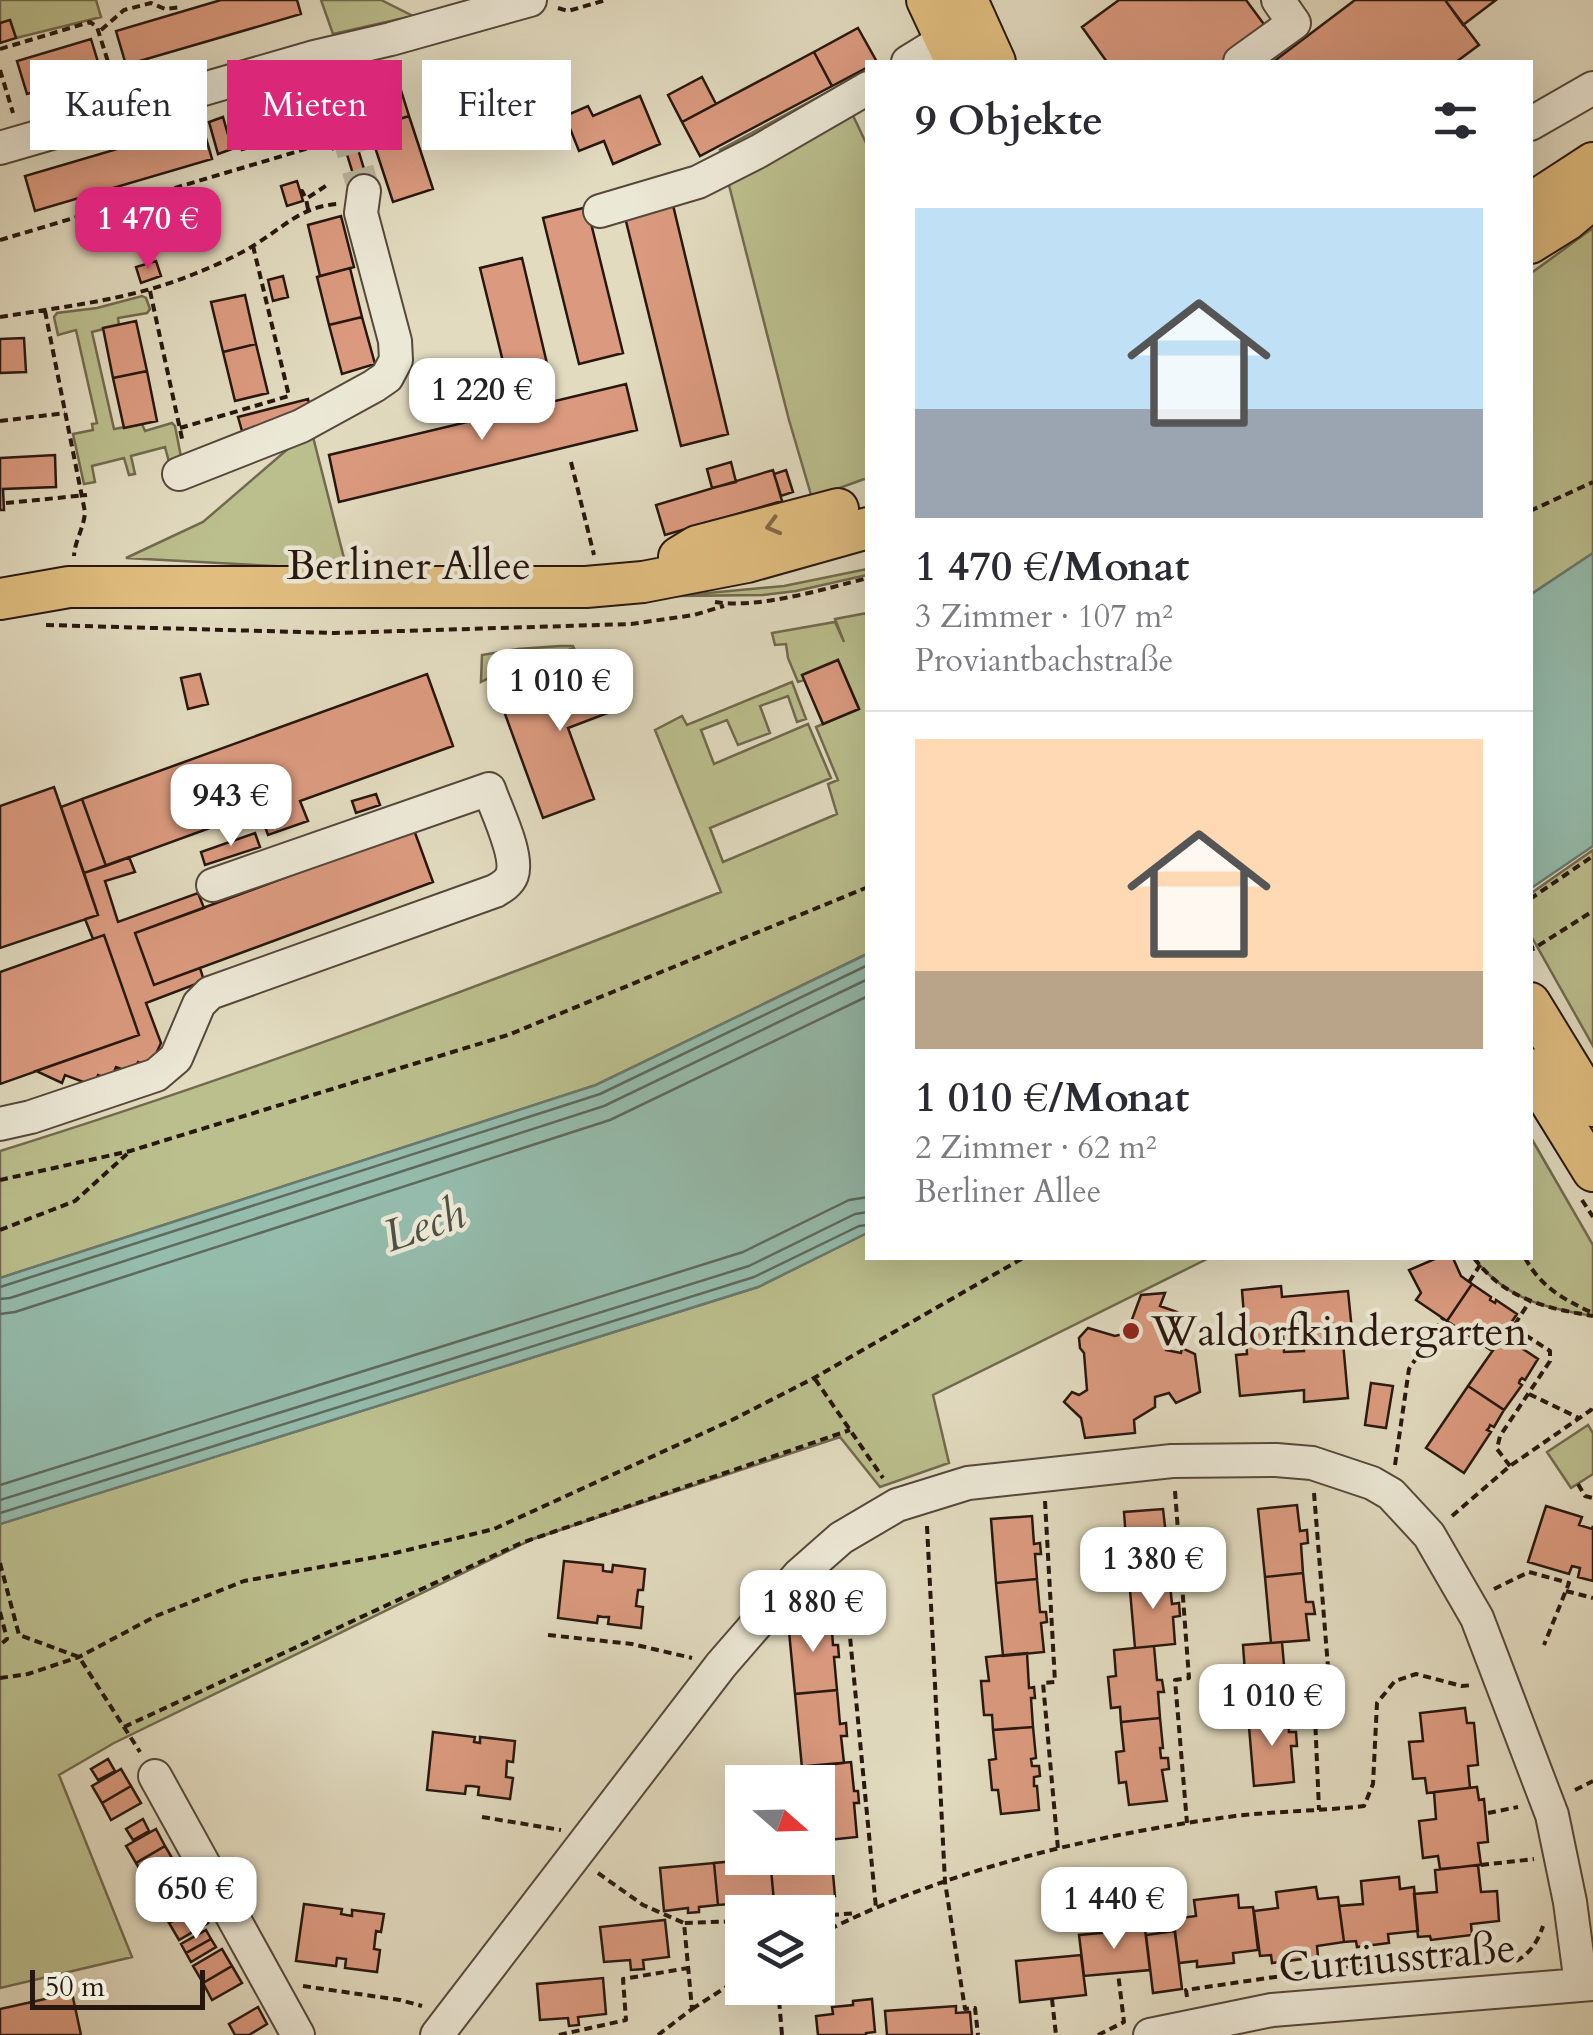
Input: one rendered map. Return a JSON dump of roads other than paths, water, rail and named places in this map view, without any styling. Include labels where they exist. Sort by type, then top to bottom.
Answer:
[{"type":"main road","points":[[927,0],[951,51]]},
{"type":"main road","points":[[966,0],[994,60]]},
{"type":"main road","points":[[1533,170],[1593,139]]},
{"type":"main road","points":[[1533,202],[1593,163]]},
{"type":"main road","points":[[1533,241],[1593,198]]},
{"type":"main road","points":[[643,582],[697,546],[865,501]]},
{"type":"main road","name":"Berliner Allee","points":[[0,599],[70,587],[586,586],[643,582],[747,562],[865,529]]},
{"type":"main road","points":[[643,582],[695,590],[782,579],[865,557]]},
{"type":"main road","points":[[1533,1008],[1593,1106]]},
{"type":"main road","points":[[1533,1074],[1593,1171]]},
{"type":"street","points":[[8,134],[212,104],[398,37],[530,0]]},
{"type":"street","points":[[916,60],[951,51],[966,0]]},
{"type":"street","points":[[1243,60],[1294,23],[1278,0]]},
{"type":"street","points":[[1533,122],[1593,88]]},
{"type":"street","points":[[600,211],[698,182],[865,90]]},
{"type":"street","points":[[185,473],[301,426],[387,377],[396,360],[395,341],[363,202]]},
{"type":"street","points":[[310,405],[364,391]]},
{"type":"street","points":[[0,1124],[156,1075],[176,1058],[199,1004],[210,993],[495,891],[506,885],[513,874],[514,859],[489,789],[213,885]]},
{"type":"street","points":[[441,2029],[721,1665],[799,1575],[840,1538],[911,1501],[968,1483],[1172,1462],[1312,1463],[1372,1483],[1390,1494],[1428,1535],[1469,1604],[1552,1815],[1587,1984]]},
{"type":"street","points":[[155,1776],[298,2035]]},
{"type":"street","name":"Curtiusstraße","points":[[1150,2035],[1272,2010],[1587,1984]]},
{"type":"water","points":[[1593,553],[1593,846],[1533,887],[1533,593]]},
{"type":"water","name":"Lech","points":[[865,955],[865,1234],[758,1287],[0,1524],[0,1278],[596,1085]]},
{"type":"tunnel","points":[[352,150],[364,191]]},
{"type":"place","name":"Waldorfkindergarten","points":[[1131,1331]]}]
